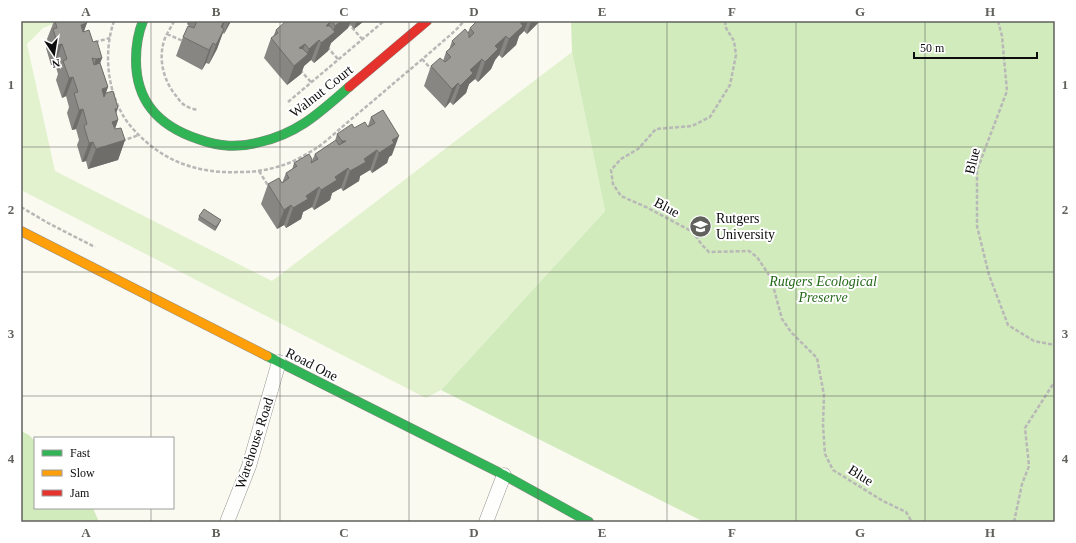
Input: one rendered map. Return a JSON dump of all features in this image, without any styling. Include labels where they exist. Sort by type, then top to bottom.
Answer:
[{"type":"street","name":"Walnut Court","points":[[143,21],[137,45],[136,64],[139,83],[146,101],[156,116],[170,128],[207,143],[226,146],[246,145],[266,141],[287,134],[309,121],[427,21]]},
{"type":"street","name":"Road One","points":[[21,231],[319,383],[504,474],[589,522]]},
{"type":"street","name":"Warehouse Road","points":[[227,522],[249,466],[279,362]]},
{"type":"street","points":[[486,522],[504,474]]},
{"type":"path","points":[[114,21],[108,55],[109,74],[118,106],[123,115],[139,135],[160,152],[172,159],[196,168],[219,172],[259,171],[294,160],[317,148],[448,37],[464,21]]},
{"type":"path","points":[[174,21],[164,40],[162,56],[164,75],[179,100],[185,105],[197,110]]},
{"type":"path","points":[[347,21],[362,39]]},
{"type":"path","points":[[288,102],[384,21]]},
{"type":"path","name":"Blue","points":[[725,21],[726,28],[734,41],[736,55],[730,85],[710,117],[692,126],[656,129],[638,149],[621,159],[611,170],[612,184],[621,196],[646,207],[693,232],[709,252],[749,251],[757,257],[771,278],[782,319],[791,332],[818,358],[824,395],[823,425],[825,454],[833,470],[884,501],[906,512],[912,522]]},
{"type":"path","name":"Blue","points":[[998,21],[1002,36],[1007,91],[977,170],[977,226],[989,275],[1008,325],[1034,341],[1055,345]]},
{"type":"path","points":[[167,34],[188,44]]},
{"type":"path","points":[[448,37],[452,41]]},
{"type":"path","points":[[89,44],[110,38]]},
{"type":"path","points":[[322,42],[338,59]]},
{"type":"path","points":[[422,59],[435,75]]},
{"type":"path","points":[[295,65],[311,82]]},
{"type":"path","points":[[104,76],[109,74]]},
{"type":"path","points":[[111,108],[118,106]]},
{"type":"path","points":[[350,120],[353,126]]},
{"type":"path","points":[[120,142],[139,135]]},
{"type":"path","points":[[322,143],[326,150]]},
{"type":"path","points":[[294,160],[298,165]]},
{"type":"path","points":[[259,171],[270,189]]},
{"type":"path","points":[[1014,522],[1022,484],[1029,466],[1025,428],[1055,381]]},
{"type":"green space","points":[[21,21],[62,21],[43,28],[27,44],[55,171],[272,281],[572,52],[605,211],[441,390],[426,398],[21,190]]},
{"type":"green space","name":"Rutgers Ecological Preserve","points":[[571,21],[1055,21],[1055,522],[704,522],[441,390],[605,211],[572,52]]},
{"type":"green space","points":[[21,431],[29,435],[34,440],[34,509],[93,509],[99,522],[21,522]]},
{"type":"building","points":[[55,21],[87,21],[87,23],[81,25],[83,32],[89,30],[93,42],[97,41],[102,58],[92,58],[94,65],[100,63],[108,87],[102,89],[104,97],[106,93],[113,91],[118,108],[115,109],[118,120],[112,122],[115,129],[121,128],[125,140],[96,149],[93,142],[89,143],[84,126],[87,124],[83,109],[79,110],[74,93],[78,92],[73,77],[69,78],[63,61],[67,59],[62,44],[58,45],[53,29],[57,28]]},
{"type":"building","points":[[197,21],[224,21],[221,27],[224,29],[216,45],[213,43],[209,50],[183,37],[188,26],[194,28]]},
{"type":"building","points":[[286,21],[331,21],[326,26],[330,26],[335,32],[321,43],[319,40],[309,49],[305,44],[299,48],[303,49],[308,54],[294,66],[271,38],[278,33],[276,30]]},
{"type":"building","points":[[332,21],[341,21],[335,26]]},
{"type":"building","points":[[477,21],[521,21],[520,22],[523,26],[509,39],[506,36],[495,46],[498,49],[485,62],[482,59],[470,70],[473,73],[460,86],[458,83],[452,89],[431,66],[440,58],[445,62],[451,57],[446,52],[455,44],[452,41],[465,29],[469,34],[469,38],[474,33],[470,28]]},
{"type":"building","points":[[383,110],[399,136],[392,140],[394,143],[379,153],[377,150],[364,159],[366,162],[350,171],[348,168],[335,177],[337,180],[321,190],[319,187],[306,196],[308,199],[293,208],[291,205],[284,210],[268,184],[279,178],[282,183],[289,178],[286,173],[297,166],[294,163],[309,154],[312,159],[311,163],[318,159],[315,154],[336,140],[339,145],[346,141],[342,141],[337,134],[352,124],[354,128],[365,122],[368,127],[375,123],[371,117]]},
{"type":"building","points":[[204,209],[221,220],[216,227],[199,216]]},
{"type":"traffic: fast","points":[[143,21],[136,50],[136,60],[137,75],[145,100],[152,110],[172,127],[184,134],[206,142],[237,146],[252,144],[274,138],[298,127],[318,113],[349,87]]},
{"type":"traffic: fast","points":[[267,356],[504,475],[589,522]]},
{"type":"traffic: slow","points":[[21,231],[267,356]]},
{"type":"traffic: jam","points":[[349,87],[427,21]]},
{"type":"place","name":"Rutgers University","points":[[700,226]]}]
